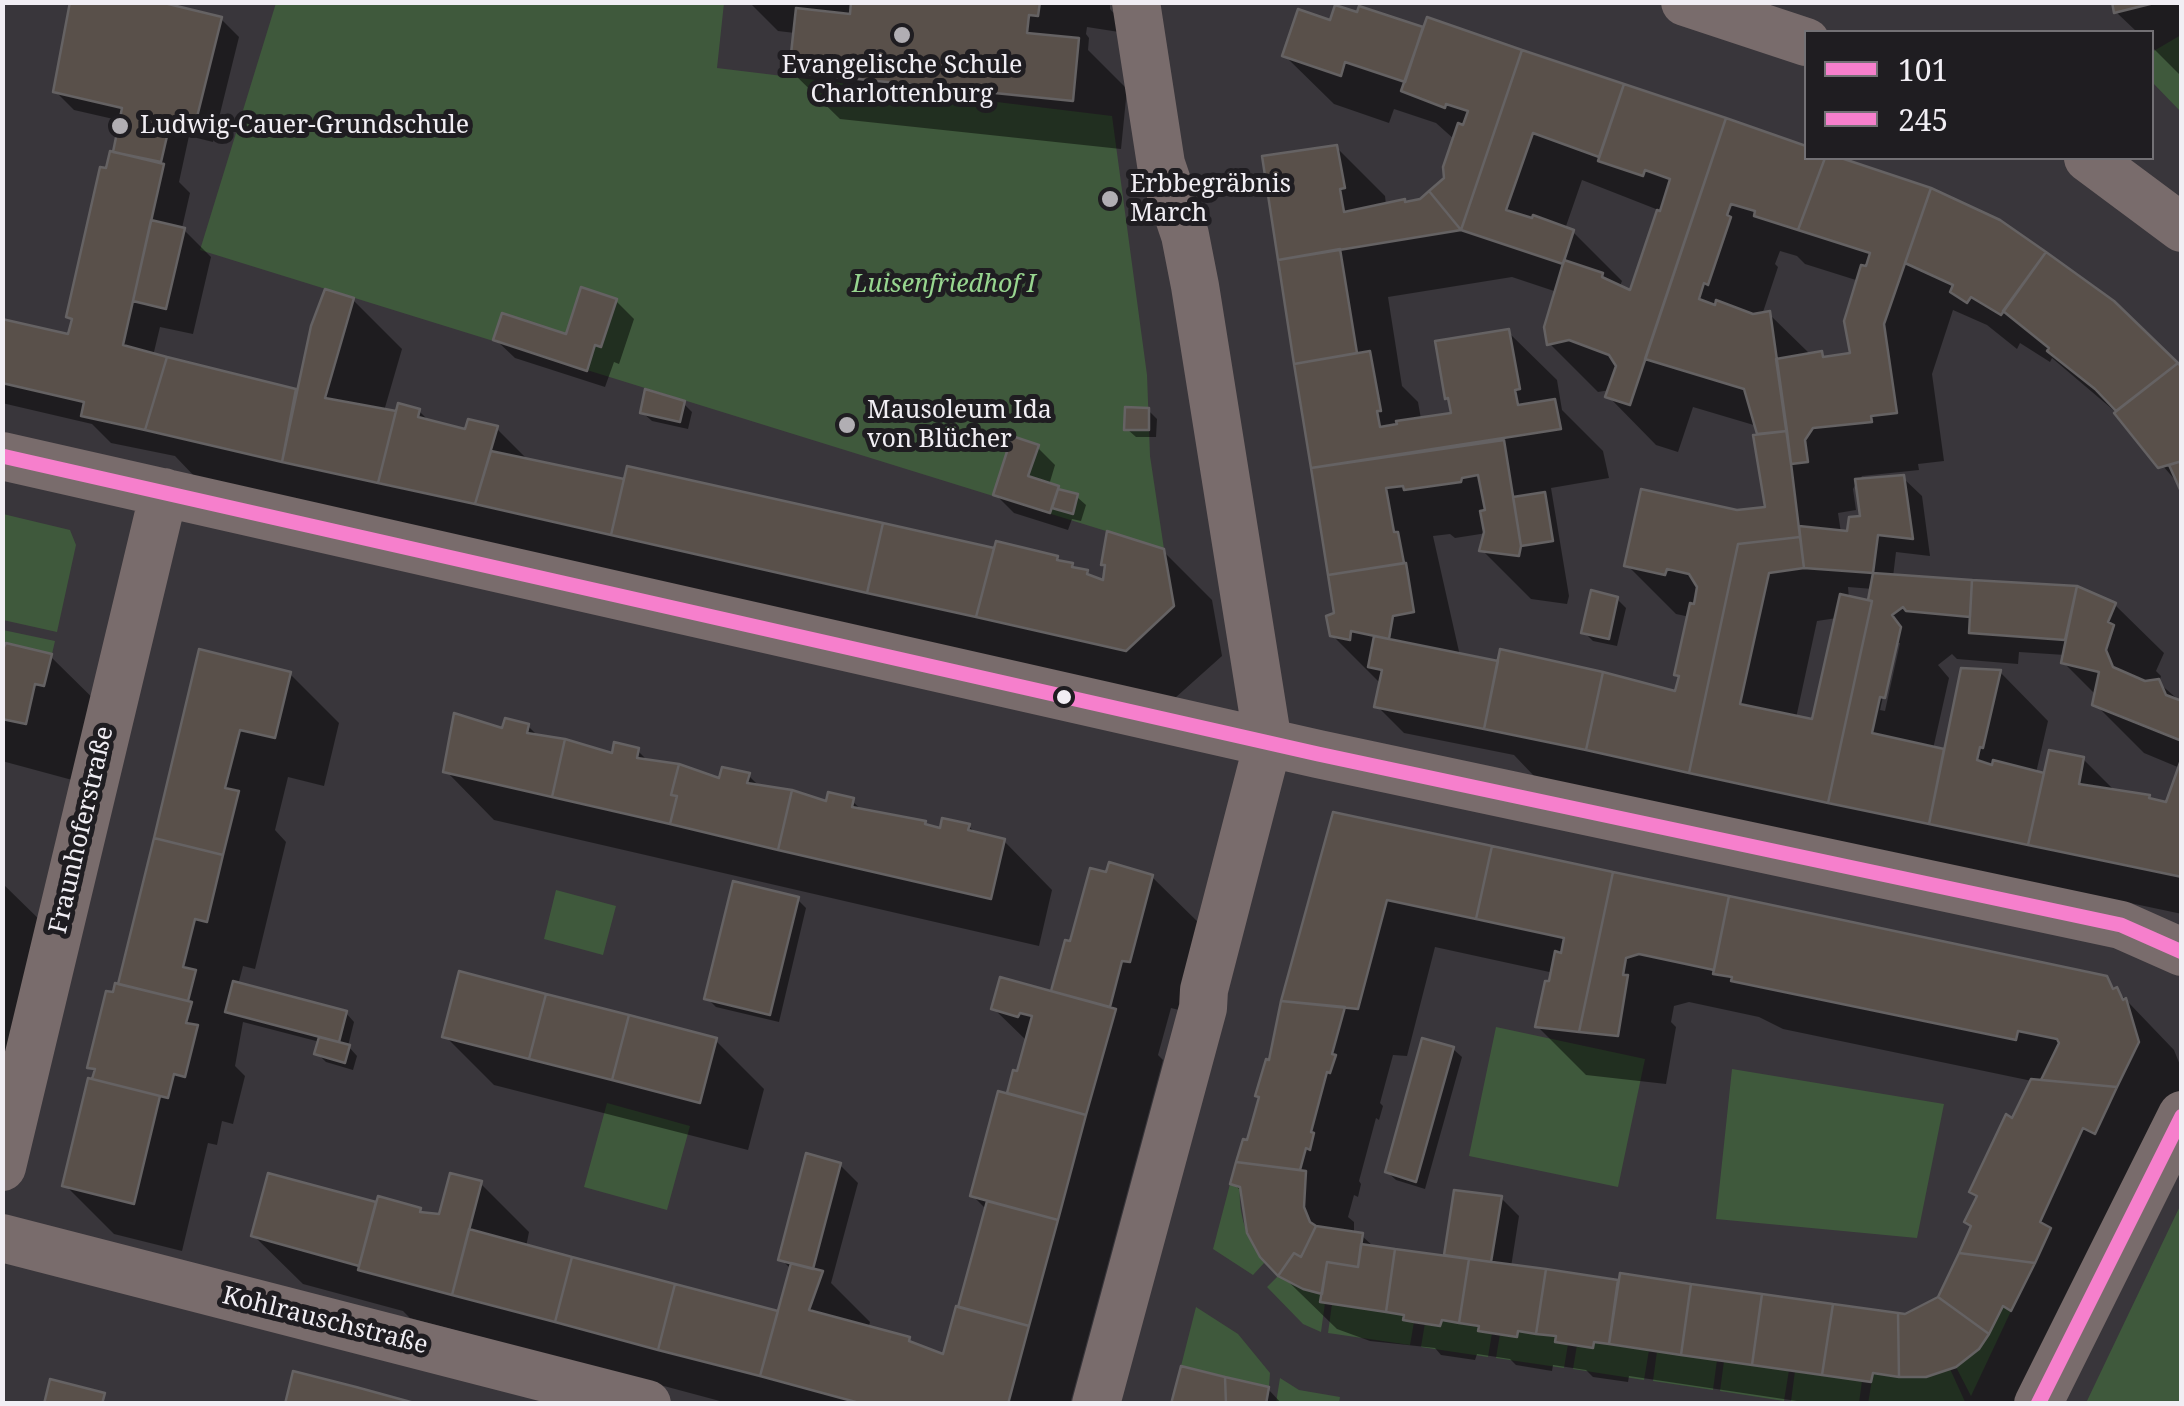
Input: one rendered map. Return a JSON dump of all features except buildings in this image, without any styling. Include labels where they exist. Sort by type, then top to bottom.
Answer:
[{"type":"street","points":[[1096,1404],[1203,1008],[1204,990],[1268,743],[1196,286],[1185,235],[1161,164],[1136,2]]},
{"type":"street","points":[[1685,2],[1804,41]]},
{"type":"street","points":[[2091,160],[2182,228]]},
{"type":"street","points":[[2,456],[1268,743],[2120,925],[2182,952]]},
{"type":"street","name":"Fraunhoferstraße","points":[[2,1168],[164,492]]},
{"type":"street","points":[[2038,1404],[2182,1115]]},
{"type":"street","name":"Kohlrauschstraße","points":[[2,1238],[647,1404]]},
{"type":"green space","name":"Luisenfriedhof I","points":[[276,3],[724,3],[717,68],[1112,116],[1147,375],[1150,456],[1164,549],[200,250]]},
{"type":"green space","points":[[2181,35],[2181,112],[2154,84],[2154,51]]},
{"type":"green space","points":[[3,514],[70,530],[76,545],[57,632],[3,620]]},
{"type":"green space","points":[[3,630],[55,641],[52,654],[6,643],[3,651]]},
{"type":"green space","points":[[556,890],[616,906],[603,955],[544,939]]},
{"type":"green space","points":[[1496,1027],[1645,1059],[1618,1187],[1469,1156]]},
{"type":"green space","points":[[1732,1069],[1944,1104],[1917,1238],[1716,1219]]},
{"type":"green space","points":[[607,1103],[690,1126],[667,1210],[584,1187]]},
{"type":"green space","points":[[1230,1184],[1240,1187],[1245,1227],[1265,1262],[1253,1275],[1213,1249]]},
{"type":"green space","points":[[2181,1204],[2181,1403],[2086,1403]]},
{"type":"green space","points":[[1278,1276],[1322,1294],[1321,1302],[1325,1303],[1321,1332],[1303,1324],[1267,1287]]},
{"type":"green space","points":[[1332,1304],[1404,1315],[1403,1320],[1414,1322],[1410,1345],[1328,1333]]},
{"type":"green space","points":[[2003,1306],[2011,1311],[1971,1396],[1956,1367],[1979,1349]]},
{"type":"green space","points":[[1196,1307],[1238,1334],[1270,1373],[1269,1387],[1181,1366]]},
{"type":"green space","points":[[1442,1320],[1479,1326],[1492,1333],[1488,1357],[1421,1347],[1425,1323]]},
{"type":"green space","points":[[1518,1331],[1556,1336],[1568,1344],[1564,1368],[1496,1358],[1500,1334]]},
{"type":"green space","points":[[1594,1342],[1649,1350],[1644,1380],[1573,1369],[1577,1345],[1593,1347]]},
{"type":"green space","points":[[1657,1351],[1717,1360],[1713,1390],[1653,1381]]},
{"type":"green space","points":[[1724,1361],[1789,1370],[1784,1401],[1720,1391]]},
{"type":"green space","points":[[1950,1369],[1966,1404],[1868,1404],[1873,1373],[1913,1378]]},
{"type":"green space","points":[[1795,1371],[1862,1381],[1859,1403],[1791,1401]]},
{"type":"green space","points":[[1280,1378],[1299,1390],[1340,1397],[1339,1403],[1276,1403]]},
{"type":"transit line","name":"101","points":[[2,456],[1318,754],[2121,925],[2182,952]]},
{"type":"transit line","name":"245","points":[[2038,1404],[2182,1116]]},
{"type":"place","name":"Evangelische Schule Charlottenburg","points":[[902,35]]},
{"type":"place","name":"Ludwig-Cauer-Grundschule","points":[[120,126]]},
{"type":"place","name":"Erbbegräbnis March","points":[[1110,199]]},
{"type":"place","name":"Mausoleum Ida von Blücher","points":[[847,425]]}]
